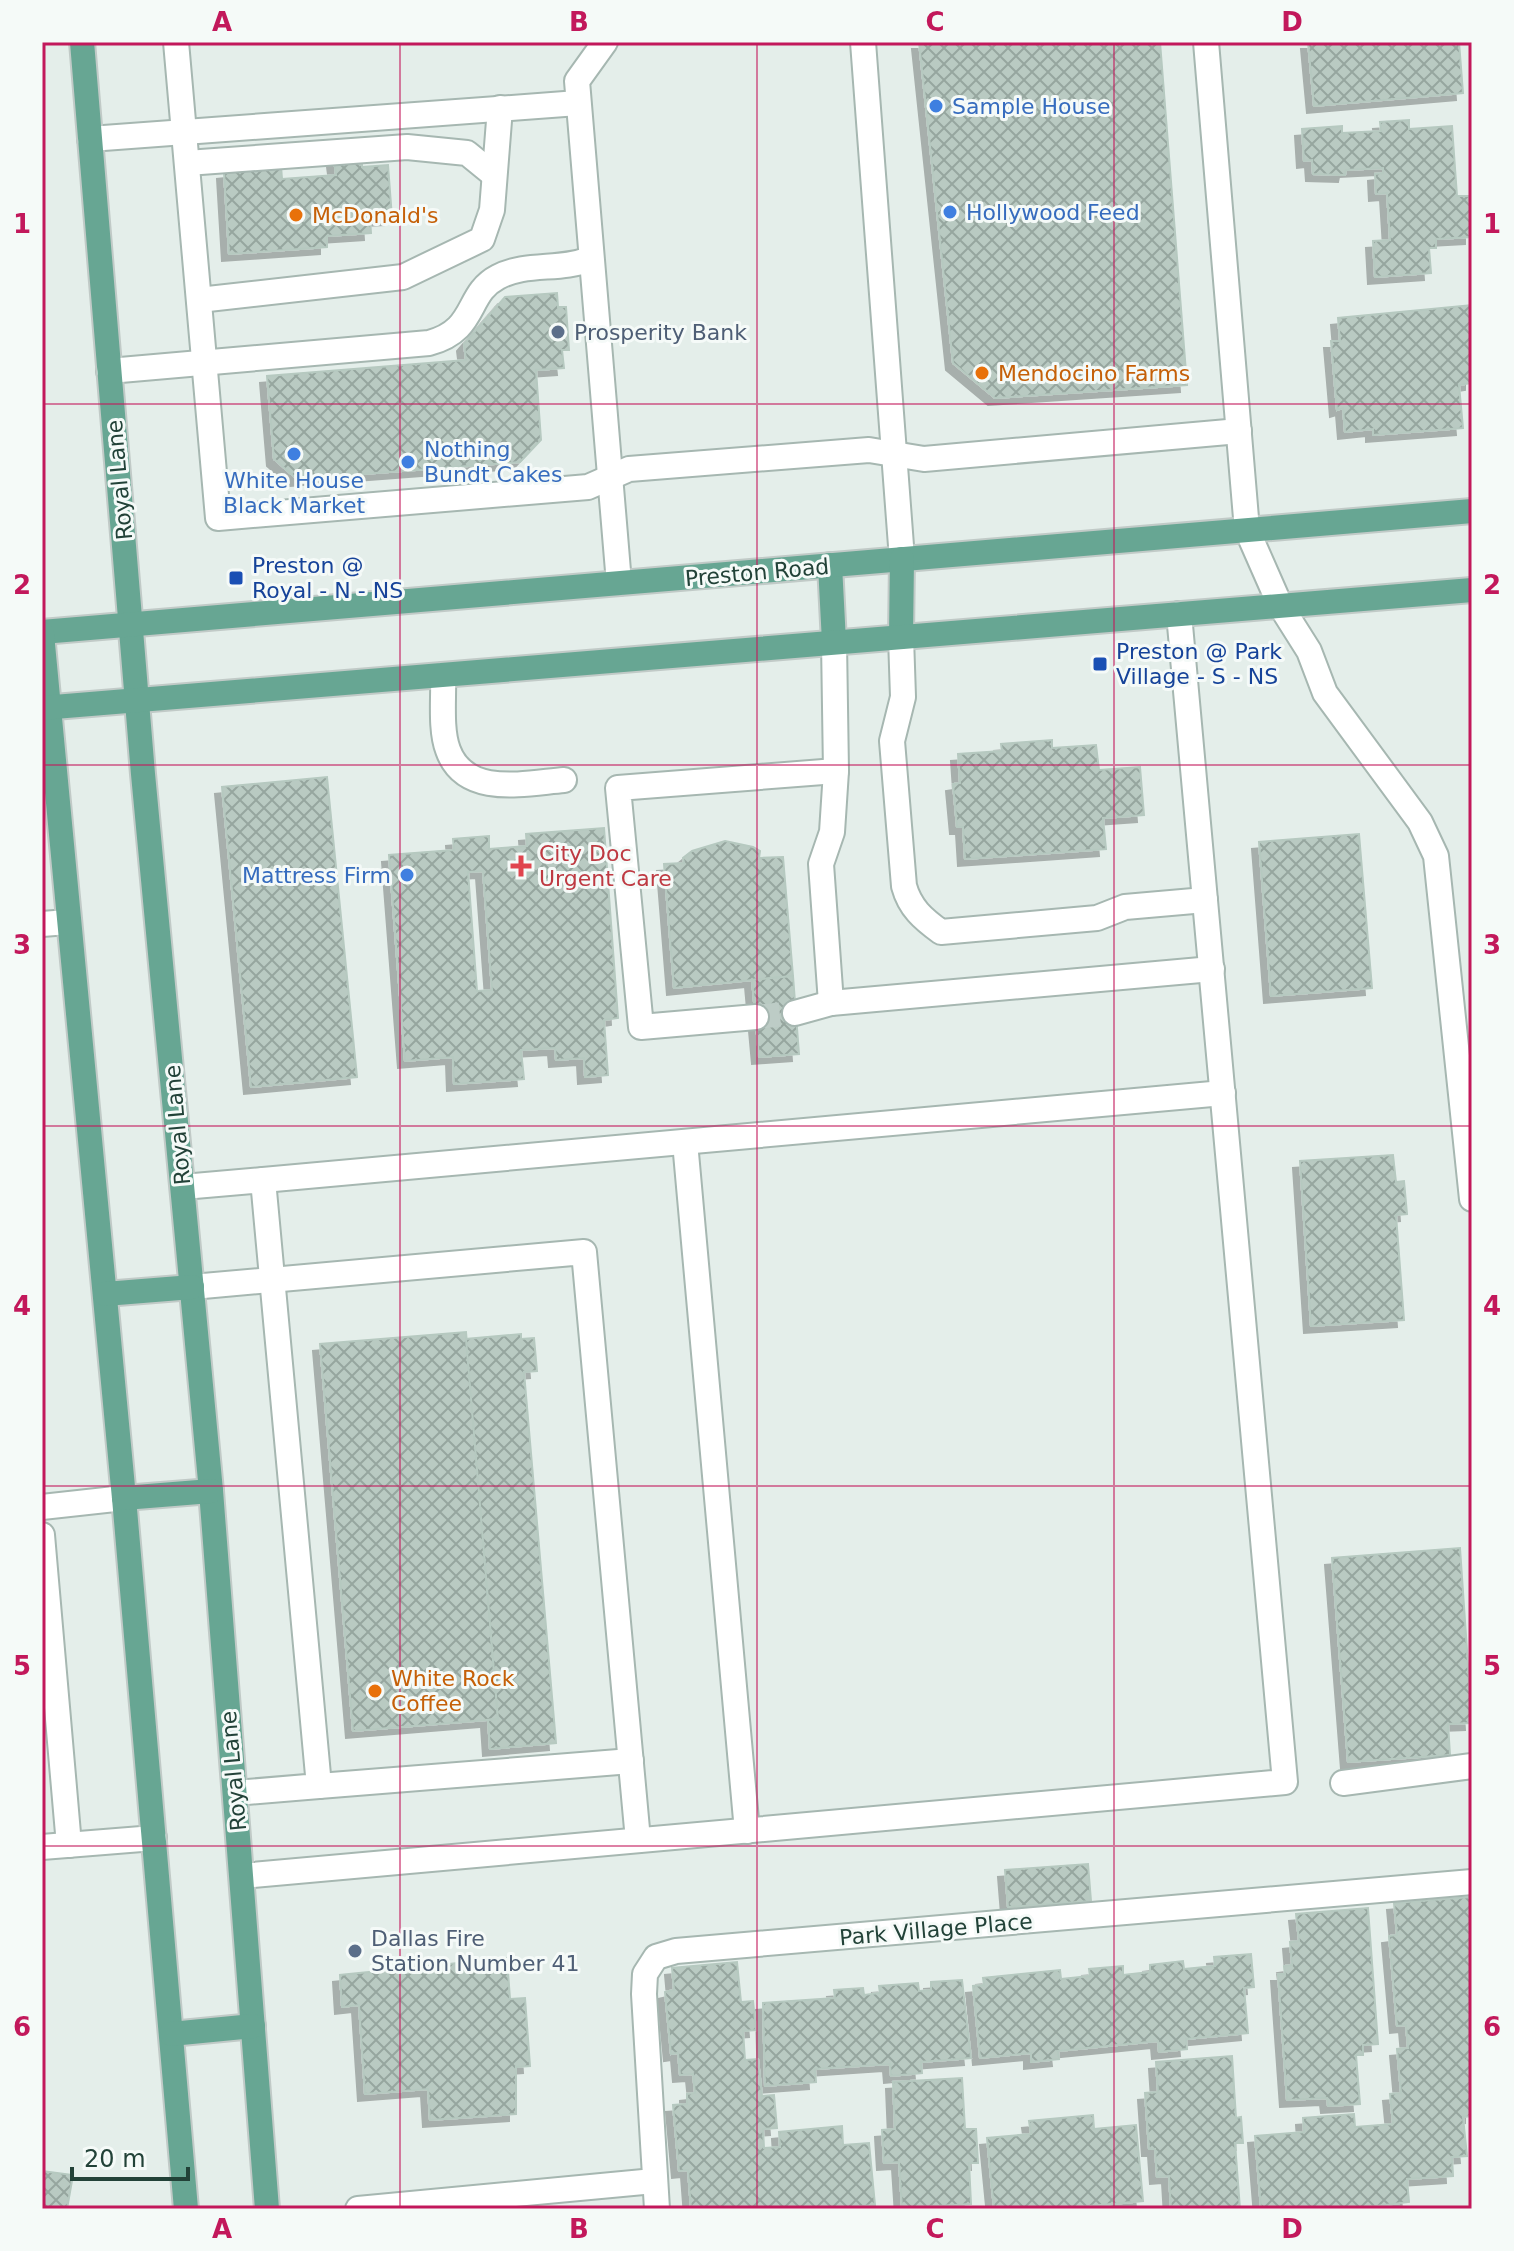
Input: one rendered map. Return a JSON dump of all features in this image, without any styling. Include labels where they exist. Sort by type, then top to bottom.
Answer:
[{"type":"main road","name":"Royal Lane","points":[[82,42],[130,624],[211,1491],[267,2209]]},
{"type":"main road","name":"Preston Road","points":[[42,633],[1472,511]]},
{"type":"main road","points":[[901,637],[902,559]]},
{"type":"main road","points":[[830,565],[834,642]]},
{"type":"main road","points":[[45,708],[1472,590]]},
{"type":"main road","points":[[42,633],[45,708],[105,1294],[186,2209]]},
{"type":"main road","points":[[105,1294],[192,1287]]},
{"type":"main road","points":[[124,1498],[211,1491]]},
{"type":"main road","points":[[171,2034],[253,2026]]},
{"type":"street","points":[[176,42],[218,518],[588,487],[629,469],[869,450],[924,459],[1239,431]]},
{"type":"street","points":[[605,42],[577,81],[619,583]]},
{"type":"street","points":[[863,42],[902,559]]},
{"type":"street","points":[[1206,42],[1247,530],[1280,605],[1309,651],[1325,693],[1420,822],[1436,856],[1472,1199]]},
{"type":"street","points":[[90,139],[578,103]]},
{"type":"street","points":[[199,300],[403,277],[482,239],[492,210],[500,108]]},
{"type":"street","points":[[187,163],[407,147],[467,153],[494,175]]},
{"type":"street","points":[[109,371],[429,343],[449,338],[464,324],[485,287],[495,278],[512,271],[570,267],[590,259]]},
{"type":"street","points":[[242,1876],[1285,1782],[1179,614]]},
{"type":"street","points":[[901,637],[903,697],[892,741],[904,886],[908,901],[921,918],[941,932],[1097,918],[1125,907],[1205,900]]},
{"type":"street","points":[[831,1003],[821,864],[832,832],[836,771],[834,642]]},
{"type":"street","points":[[443,675],[447,749],[458,766],[471,776],[498,786],[564,780]]},
{"type":"street","points":[[756,1017],[641,1027],[618,788],[836,771]]},
{"type":"street","points":[[42,924],[68,922]]},
{"type":"street","points":[[795,1013],[831,1003],[1212,969]]},
{"type":"street","points":[[183,1187],[1223,1093]]},
{"type":"street","points":[[685,1142],[747,1831]]},
{"type":"street","points":[[263,1180],[319,1786]]},
{"type":"street","points":[[192,1287],[584,1252],[638,1840]]},
{"type":"street","points":[[42,1507],[124,1498]]},
{"type":"street","points":[[42,1535],[69,1845]]},
{"type":"street","points":[[235,1793],[631,1761]]},
{"type":"street","points":[[1343,1783],[1472,1766]]},
{"type":"street","points":[[42,1847],[154,1838]]},
{"type":"street","name":"Park Village Place","points":[[657,2209],[644,1994],[645,1974],[656,1957],[676,1951],[1472,1882]]},
{"type":"street","points":[[358,2209],[654,2181]]},
{"type":"building","points":[[919,42],[1160,42],[1187,385],[995,398],[953,363]]},
{"type":"building","points":[[1308,42],[1459,42],[1463,93],[1314,106]]},
{"type":"building","points":[[1409,120],[1409,129],[1452,126],[1457,196],[1472,196],[1472,237],[1436,239],[1436,248],[1429,248],[1431,273],[1375,277],[1373,241],[1390,240],[1387,193],[1376,194],[1375,174],[1383,173],[1383,168],[1346,170],[1345,175],[1313,174],[1312,160],[1304,161],[1302,129],[1342,126],[1342,133],[1381,131],[1380,122]]},
{"type":"building","points":[[362,158],[362,167],[388,165],[392,218],[370,219],[371,233],[327,236],[327,247],[229,254],[224,172],[281,166],[282,179],[336,175],[334,160]]},
{"type":"building","points":[[557,293],[558,307],[566,307],[569,350],[562,350],[564,368],[536,370],[541,440],[520,462],[297,479],[274,459],[267,376],[466,360],[464,344],[505,297]]},
{"type":"building","points":[[1472,305],[1472,383],[1459,385],[1463,428],[1373,435],[1373,429],[1345,432],[1343,408],[1337,410],[1331,341],[1340,341],[1338,318]]},
{"type":"building","points":[[1052,740],[1052,748],[1096,745],[1099,770],[1140,767],[1144,815],[1103,818],[1106,849],[965,859],[963,827],[957,827],[953,784],[960,783],[958,754],[1002,751],[1001,744]]},
{"type":"building","points":[[327,777],[357,1077],[251,1087],[222,787]]},
{"type":"building","points":[[604,828],[618,1018],[604,1020],[608,1075],[585,1077],[584,1058],[556,1060],[555,1048],[521,1050],[524,1079],[454,1084],[453,1057],[405,1061],[389,855],[454,850],[453,839],[489,836],[489,849],[527,846],[526,834]],"holes":[[[483,871],[492,990],[477,991],[468,872]]]},
{"type":"building","points":[[1359,834],[1372,988],[1271,996],[1259,842]]},
{"type":"building","points":[[725,841],[753,847],[760,851],[759,858],[783,857],[793,976],[674,988],[664,864],[684,863],[683,858],[692,851]]},
{"type":"building","points":[[793,976],[799,1054],[759,1057],[752,980]]},
{"type":"building","points":[[1393,1155],[1396,1182],[1404,1181],[1407,1214],[1396,1215],[1404,1320],[1311,1326],[1300,1161]]},
{"type":"building","points":[[466,1332],[498,1719],[353,1731],[320,1344]]},
{"type":"building","points":[[521,1334],[521,1339],[534,1338],[537,1371],[524,1372],[556,1743],[490,1749],[488,1720],[498,1719],[466,1339]]},
{"type":"building","points":[[1460,1548],[1472,1723],[1448,1724],[1450,1755],[1348,1762],[1332,1558]]},
{"type":"building","points":[[1088,1864],[1091,1901],[1008,1907],[1005,1870]]},
{"type":"building","points":[[1471,1897],[1472,2116],[1463,2117],[1467,2156],[1452,2157],[1453,2176],[1407,2179],[1409,2202],[1353,2209],[1261,2209],[1255,2136],[1304,2132],[1303,2118],[1354,2114],[1355,2127],[1393,2124],[1390,2094],[1401,2093],[1397,2049],[1408,2048],[1406,2025],[1397,2026],[1389,1936],[1397,1935],[1394,1903]]},
{"type":"building","points":[[1368,1908],[1378,2044],[1363,2045],[1363,2055],[1356,2055],[1360,2104],[1328,2106],[1327,2098],[1287,2100],[1278,1974],[1285,1974],[1284,1966],[1292,1965],[1290,1942],[1299,1941],[1296,1914]]},
{"type":"building","points":[[1251,1954],[1254,1987],[1244,1988],[1248,2033],[1186,2039],[1187,2049],[1159,2052],[1158,2041],[1058,2051],[1059,2059],[1031,2062],[1031,2053],[980,2058],[973,1986],[984,1985],[983,1978],[1060,1970],[1061,1979],[1090,1976],[1089,1969],[1123,1966],[1123,1975],[1150,1972],[1150,1965],[1183,1961],[1184,1969],[1215,1966],[1214,1957]]},
{"type":"building","points":[[507,1958],[510,1999],[525,1998],[530,2066],[516,2067],[516,2114],[430,2120],[428,2089],[365,2094],[359,2005],[342,2007],[340,1975]]},
{"type":"building","points":[[737,1962],[741,2002],[753,2001],[756,2030],[743,2031],[745,2060],[758,2059],[762,2096],[774,2095],[777,2128],[763,2129],[764,2148],[780,2147],[779,2132],[842,2126],[843,2145],[869,2143],[875,2205],[831,2209],[691,2209],[688,2170],[679,2171],[673,2105],[687,2104],[687,2094],[695,2093],[693,2074],[680,2075],[678,2053],[671,2054],[665,1992],[674,1990],[672,1968]]},
{"type":"building","points":[[962,1980],[971,2058],[921,2062],[922,2073],[891,2076],[890,2064],[815,2069],[816,2082],[765,2086],[763,2003],[835,1998],[834,1990],[863,1988],[864,1995],[880,1993],[879,1986],[918,1983],[919,1991],[931,1990],[931,1982]]},
{"type":"building","points":[[1232,2056],[1236,2118],[1241,2117],[1243,2143],[1235,2143],[1240,2209],[1171,2209],[1169,2176],[1157,2177],[1155,2149],[1149,2149],[1145,2093],[1158,2092],[1156,2062]]},
{"type":"building","points":[[962,2078],[965,2129],[976,2129],[978,2163],[969,2163],[971,2204],[902,2208],[899,2162],[884,2163],[882,2130],[895,2129],[893,2082]]},
{"type":"building","points":[[1093,2115],[1094,2129],[1136,2125],[1143,2201],[1058,2209],[994,2209],[987,2138],[1031,2134],[1029,2121]]},
{"type":"building","points":[[42,2171],[73,2175],[67,2209],[42,2209]]},
{"type":"tunnel","points":[[756,1017],[795,1013]]},
{"type":"place","name":"Sample House","points":[[936,106]]},
{"type":"place","name":"Hollywood Feed","points":[[950,212]]},
{"type":"place","name":"McDonald's","points":[[296,215]]},
{"type":"place","name":"Prosperity Bank","points":[[558,332]]},
{"type":"place","name":"Mendocino Farms","points":[[982,373]]},
{"type":"place","name":"White House Black Market","points":[[294,454]]},
{"type":"place","name":"Nothing Bundt Cakes","points":[[408,462]]},
{"type":"place","name":"Preston @ Royal - N - NS","points":[[236,578]]},
{"type":"place","name":"Preston @ Park Village - S - NS","points":[[1100,664]]},
{"type":"place","name":"City Doc Urgent Care","points":[[521,866]]},
{"type":"place","name":"Mattress Firm","points":[[407,875]]},
{"type":"place","name":"White Rock Coffee","points":[[375,1691]]},
{"type":"place","name":"Dallas Fire Station Number 41","points":[[355,1951]]}]
